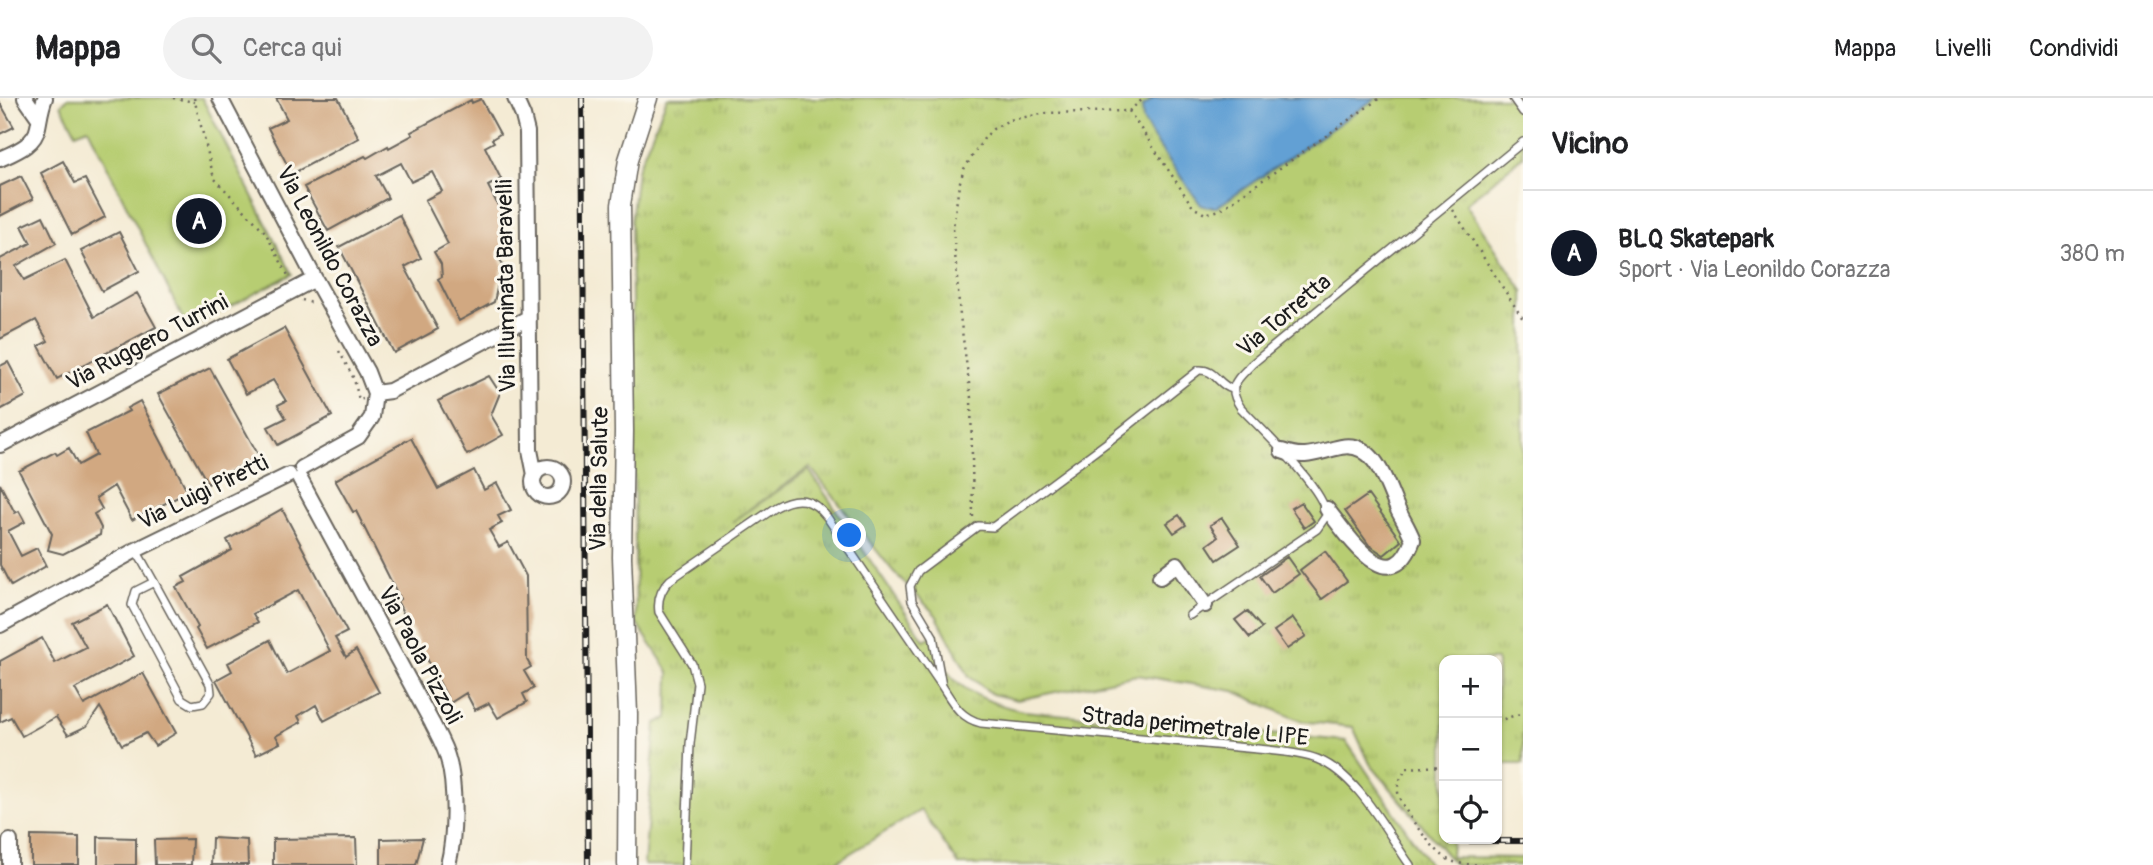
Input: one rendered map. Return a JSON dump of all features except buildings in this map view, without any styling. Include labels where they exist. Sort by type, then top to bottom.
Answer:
[{"type":"street","points":[[25,98],[39,118]]},
{"type":"street","points":[[0,159],[28,145],[38,128],[45,98]]},
{"type":"street","name":"Via Leonildo Corazza","points":[[220,98],[367,372],[375,399]]},
{"type":"street","name":"Via Illuminata Baravelli","points":[[515,98],[527,132],[530,450],[535,475]]},
{"type":"street","name":"Via della Salute","points":[[627,865],[628,714],[622,557],[624,419],[621,205],[628,160],[648,98]]},
{"type":"street","name":"Via Ruggero Turrini","points":[[0,445],[315,279]]},
{"type":"street","points":[[375,399],[528,318]]},
{"type":"street","name":"Via Luigi Piretti","points":[[0,625],[136,550],[295,478],[318,458],[358,437],[372,417],[375,399]]},
{"type":"street","points":[[1282,451],[1307,456],[1353,446],[1370,456],[1378,465],[1402,519],[1410,530],[1413,540],[1410,549],[1403,558],[1390,565],[1380,566],[1369,559],[1326,509]]},
{"type":"street","points":[[295,478],[308,474],[318,458]]},
{"type":"street","name":"Via Paola Pizzoli","points":[[295,478],[432,723],[448,758],[452,781],[452,850],[448,865]]},
{"type":"street","points":[[1160,577],[1177,564],[1205,605]]},
{"type":"street","points":[[10,841],[10,865]]},
{"type":"lane","points":[[1513,98],[1523,112]]},
{"type":"lane","name":"Via Torretta","points":[[1326,509],[1311,485],[1241,408],[1233,396],[1232,389],[1236,380],[1252,364],[1523,142]]},
{"type":"lane","points":[[942,686],[933,636],[912,601],[910,586],[918,571],[978,526],[993,527],[1199,370],[1212,372],[1226,387],[1232,389]]},
{"type":"lane","points":[[685,865],[690,744],[697,683],[691,664],[662,619],[658,605],[664,586],[676,575],[776,506],[792,500],[807,501],[821,509],[827,517],[942,686]]},
{"type":"lane","points":[[1190,615],[1317,529],[1323,522],[1326,509]]},
{"type":"lane","name":"Via Luigi Piretti","points":[[136,550],[210,684],[211,693],[203,703],[192,705],[182,699],[132,605],[136,591],[153,582]]},
{"type":"lane","name":"Strada perimetrale LIPE","points":[[942,686],[965,718],[981,723],[1297,753],[1317,759],[1337,769],[1353,784],[1410,865]]},
{"type":"path","points":[[173,98],[195,100],[214,177],[265,232],[303,302],[312,303],[318,314]]},
{"type":"path","points":[[978,526],[972,516],[971,398],[953,246],[954,210],[964,169],[985,136],[1009,121],[1047,113],[1129,111],[1144,98]]},
{"type":"path","points":[[1129,111],[1193,207],[1205,214],[1212,214],[1380,98]]},
{"type":"path","points":[[1448,203],[1523,319]]},
{"type":"path","points":[[336,346],[354,379],[359,400],[375,399]]},
{"type":"path","points":[[1502,719],[1523,713]]},
{"type":"path","points":[[1439,766],[1407,768],[1398,782],[1398,796],[1437,852],[1456,863],[1482,865]]},
{"type":"path","points":[[1502,865],[1523,864]]},
{"type":"green space","points":[[68,98],[202,98],[292,274],[188,329],[88,128],[76,133],[61,105]]},
{"type":"green space","points":[[667,98],[1523,98],[1523,156],[1466,204],[1523,291],[1523,764],[1502,764],[1502,655],[1439,655],[1439,844],[1452,844],[1451,857],[1523,858],[1523,865],[1455,865],[1370,764],[1353,727],[1300,721],[1234,691],[1137,675],[1017,700],[992,694],[969,676],[936,615],[893,571],[810,467],[732,522],[809,470],[924,640],[936,634],[945,667],[954,679],[971,692],[992,702],[1023,711],[1346,741],[1430,865],[959,865],[921,810],[831,865],[644,865],[656,723],[668,718],[669,672],[636,622],[631,221],[637,170]]},
{"type":"water","points":[[1154,98],[1376,98],[1217,207],[1207,207],[1201,205],[1143,120],[1142,108]]},
{"type":"railway","points":[[582,98],[588,865]]},
{"type":"railway","points":[[1502,841],[1523,841]]},
{"type":"place","name":"BLQ Skatepark","points":[[199,221]]}]
